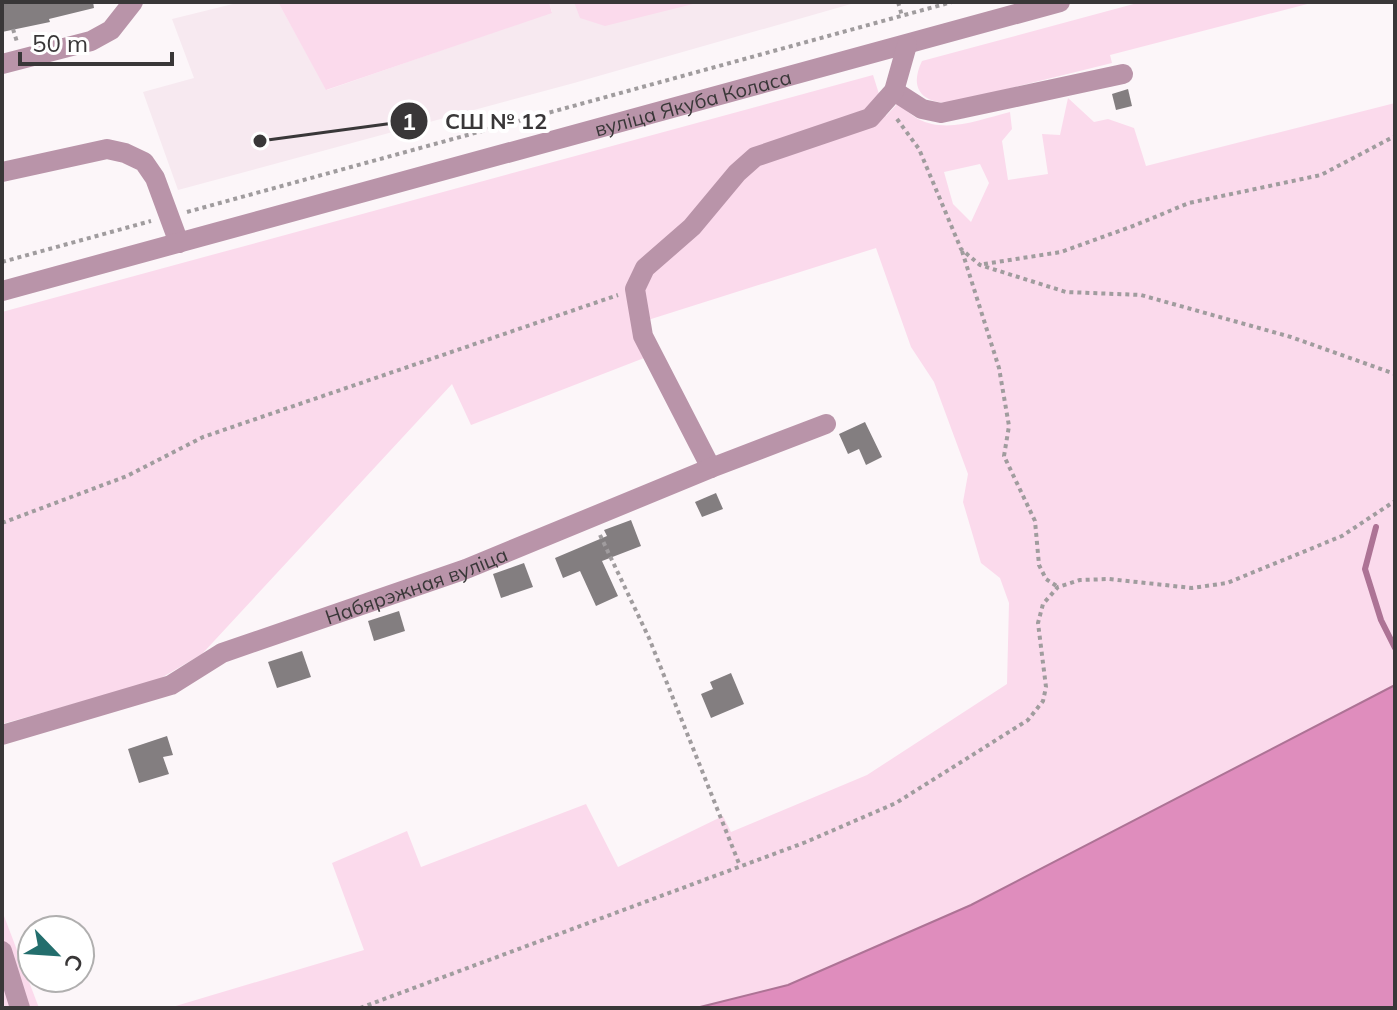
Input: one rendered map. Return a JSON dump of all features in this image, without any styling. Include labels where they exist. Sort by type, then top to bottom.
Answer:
[{"type":"street","points":[[2,64],[91,41],[111,30],[133,2]]},
{"type":"street","name":"вуліца Якуба Коласа","points":[[2,291],[1060,2]]},
{"type":"street","points":[[711,468],[643,336],[635,289],[645,268],[692,227],[737,173],[755,157],[870,118],[890,97],[907,45]]},
{"type":"street","points":[[890,97],[941,113],[1123,74]]},
{"type":"street","points":[[2,172],[107,149],[125,153],[144,162],[155,178],[179,243]]},
{"type":"street","name":"Набярэжная вуліца","points":[[2,735],[171,685],[222,653],[466,569],[826,424]]},
{"type":"street","points":[[2,951],[20,1008]]},
{"type":"path","points":[[898,2],[902,16]]},
{"type":"path","points":[[2,262],[952,2]]},
{"type":"path","points":[[890,97],[919,149],[961,249],[999,368],[1009,426],[1004,456],[1035,521],[1039,565],[1046,579],[1058,587]]},
{"type":"path","points":[[980,265],[1061,252],[1189,203],[1321,175],[1395,136]]},
{"type":"path","points":[[961,249],[980,265],[1066,292],[1141,295],[1291,337],[1395,374]]},
{"type":"path","points":[[2,523],[127,476],[203,437],[635,289]]},
{"type":"path","points":[[360,1008],[806,842],[896,803],[1028,720],[1043,701],[1046,687],[1038,623],[1043,604],[1058,587],[1080,580],[1109,579],[1192,588],[1227,583],[1342,536],[1395,501]]},
{"type":"path","points":[[592,519],[649,638],[740,866]]},
{"type":"shaded area","points":[[241,2],[278,2],[327,90],[552,12],[549,2],[858,2],[178,190],[143,92],[194,78],[172,19]]},
{"type":"shaded area","points":[[278,2],[549,2],[552,13],[326,90]]},
{"type":"shaded area","points":[[574,2],[701,2],[605,26],[580,18]]},
{"type":"shaded area","points":[[1141,2],[1315,2],[1110,55],[1112,63],[951,103],[932,100],[920,92],[917,79],[922,61]]},
{"type":"shaded area","points":[[873,75],[886,116],[898,103],[918,119],[941,125],[964,124],[1010,112],[1012,129],[1002,141],[1008,180],[1048,174],[1042,134],[1060,135],[1068,98],[1094,122],[1108,119],[1134,128],[1146,166],[1395,103],[1395,685],[971,905],[788,985],[696,1008],[169,1008],[364,950],[332,863],[407,831],[421,867],[586,804],[618,867],[723,816],[731,832],[867,775],[1007,684],[1009,603],[1000,578],[981,563],[963,502],[968,474],[934,382],[911,347],[876,248],[648,320],[657,353],[471,425],[452,384],[202,654],[156,681],[2,724],[2,312]],"holes":[[[980,164],[989,183],[971,222],[953,204],[944,172]]]},
{"type":"shaded area","points":[[1395,685],[1395,1008],[696,1008],[788,985],[971,905]]},
{"type":"shaded area","points":[[4,916],[16,948],[16,994],[34,994],[39,1008],[2,1008]]},
{"type":"building","points":[[2,2],[93,2],[94,8],[49,19],[50,22],[2,32]]},
{"type":"building","points":[[1128,89],[1132,106],[1116,110],[1112,94]]},
{"type":"building","points":[[865,422],[882,457],[866,465],[859,449],[848,454],[839,434]]},
{"type":"building","points":[[716,493],[723,509],[702,517],[695,502]]},
{"type":"building","points":[[631,520],[641,546],[602,561],[618,596],[596,606],[580,571],[563,578],[555,558],[607,536],[604,530]]},
{"type":"building","points":[[524,563],[533,587],[501,598],[493,574]]},
{"type":"building","points":[[399,611],[405,631],[374,641],[368,621]]},
{"type":"building","points":[[302,651],[311,677],[277,688],[268,662]]},
{"type":"building","points":[[731,673],[744,704],[711,718],[701,694],[713,689],[710,682]]},
{"type":"building","points":[[167,736],[173,755],[163,757],[169,774],[139,783],[128,749]]},
{"type":"waterway","points":[[1376,527],[1365,569],[1381,620],[1395,648]]},
{"type":"place","name":"СШ № 12","points":[[260,141]]}]
